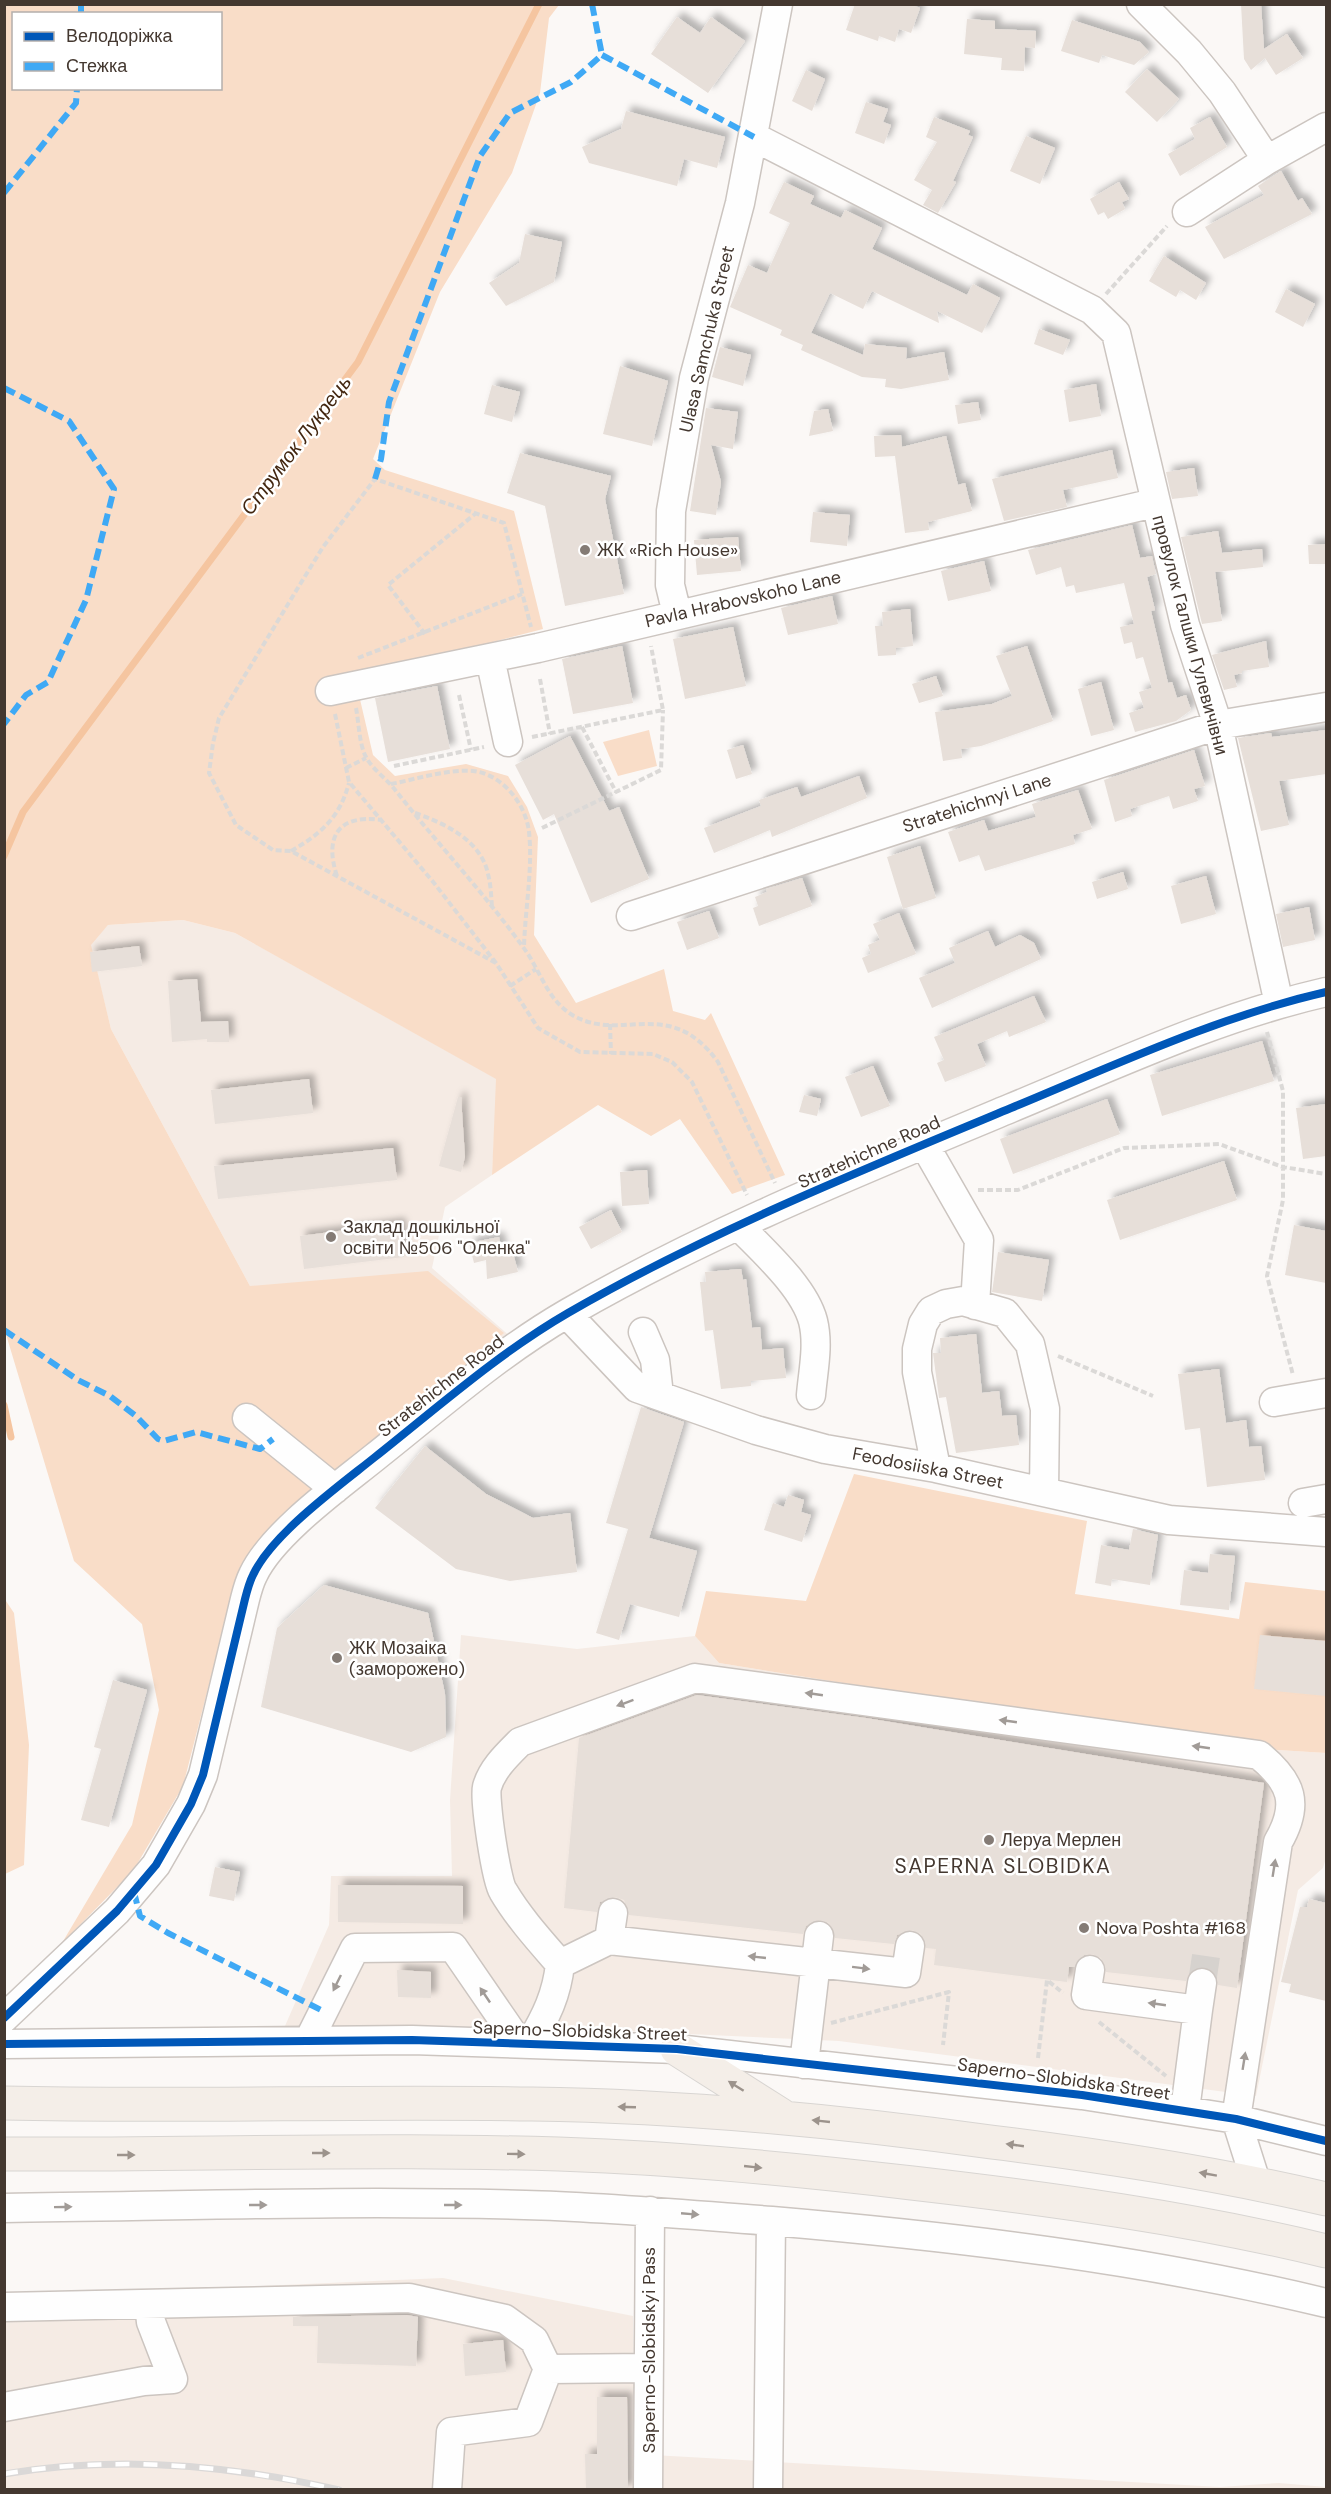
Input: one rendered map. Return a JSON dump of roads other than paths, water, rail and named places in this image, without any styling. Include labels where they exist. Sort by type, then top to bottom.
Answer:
[{"type":"main road","points":[[677,2049],[785,2117]]},
{"type":"main road","points":[[4,2103],[133,2106],[534,2104],[785,2117],[1105,2157],[1257,2182],[1326,2199]]},
{"type":"main road","points":[[4,2154],[491,2153],[605,2156],[721,2164],[988,2192],[1131,2212],[1260,2235],[1326,2251]]},
{"type":"street","name":"Ulasa Samchuka Street","points":[[676,614],[670,585],[671,511],[694,378],[754,138],[778,4]]},
{"type":"street","points":[[1141,4],[1189,52],[1222,92],[1267,160]]},
{"type":"street","points":[[1187,212],[1267,160],[1326,127]]},
{"type":"street","name":"провулок Галшки Гулевичівни","points":[[754,138],[1092,310],[1116,333],[1154,503],[1185,625],[1218,724],[1279,1004]]},
{"type":"street","name":"Pavla Hrabovskoho Lane","points":[[345,679],[490,658],[538,648],[1154,503]]},
{"type":"street","points":[[490,658],[508,742]]},
{"type":"street","name":"Stratehichnyi Lane","points":[[631,916],[1218,724],[1326,707]]},
{"type":"street","name":"Stratehichne Road","points":[[7,2012],[117,1911],[156,1865],[191,1804],[203,1775],[253,1574],[291,1528],[335,1489],[474,1378],[567,1314],[748,1222],[924,1144],[1183,1037],[1279,1004],[1326,992]]},
{"type":"street","points":[[924,1144],[979,1240],[975,1305]]},
{"type":"street","points":[[748,1222],[804,1299],[813,1321],[816,1347],[811,1395]]},
{"type":"street","points":[[936,1468],[917,1372],[917,1349],[923,1324],[931,1311],[946,1304],[963,1301],[1005,1313],[1030,1344],[1045,1409],[1044,1492]]},
{"type":"street","name":"Feodosiiska Street","points":[[567,1314],[637,1388],[756,1430],[802,1443],[936,1468],[1169,1520],[1326,1532]]},
{"type":"street","points":[[643,1332],[655,1360],[659,1395]]},
{"type":"street","points":[[1280,1391],[1326,1393]]},
{"type":"street","points":[[247,1418],[335,1489]]},
{"type":"street","points":[[309,2040],[355,1948],[453,1947],[525,2043],[549,2012],[558,1987],[560,1964],[501,1889],[495,1864],[487,1788],[499,1764],[520,1742],[696,1678],[1259,1755],[1276,1768],[1292,1801],[1288,1824],[1278,1842],[1236,2119],[1257,2182]]},
{"type":"street","points":[[560,1964],[611,1927],[817,1949],[906,1973],[910,1946]]},
{"type":"street","points":[[804,2064],[817,1949]]},
{"type":"street","points":[[1090,1970],[1086,1995],[1200,1997],[1185,2110]]},
{"type":"street","name":"Saperno-Slobidska Street","points":[[4,2044],[309,2040],[525,2043],[677,2049],[945,2078],[1185,2110],[1236,2119],[1326,2141]]},
{"type":"street","points":[[4,2208],[514,2205],[650,2211],[878,2230],[1154,2267],[1326,2303]]},
{"type":"street","name":"Saperno-Slobidskyi Pass","points":[[648,2490],[650,2211]]},
{"type":"street","points":[[768,2490],[771,2221]]},
{"type":"street","points":[[4,2307],[409,2298],[506,2319],[534,2340],[548,2369],[528,2422],[451,2432],[447,2490]]},
{"type":"street","points":[[4,2407],[144,2381],[173,2379],[151,2322],[149,2304]]},
{"type":"street","points":[[548,2369],[648,2368]]},
{"type":"waterway","name":"Струмок Лукрець","points":[[4,856],[23,812],[358,362],[539,4]]},
{"type":"waterway","name":"Струмок Лукрець","points":[[4,1405],[11,1437]]},
{"type":"tunnel","points":[[1202,1983],[1206,1956]]},
{"type":"railway","points":[[4,2474],[88,2465],[172,2466],[257,2474],[339,2490]]},
{"type":"place","name":"ЖК «Rich House»","points":[[585,550]]},
{"type":"place","name":"Заклад дошкільної освіти №506 \"Оленка\"","points":[[331,1237]]},
{"type":"place","name":"ЖК Мозаіка (заморожено)","points":[[337,1658]]},
{"type":"place","name":"Леруа Мерлен","points":[[989,1840]]},
{"type":"place","name":"Nova Poshta #168","points":[[1084,1928]]},
{"type":"district","name":"SAPERNA SLOBIDKA","points":[[1003,1866]]}]
